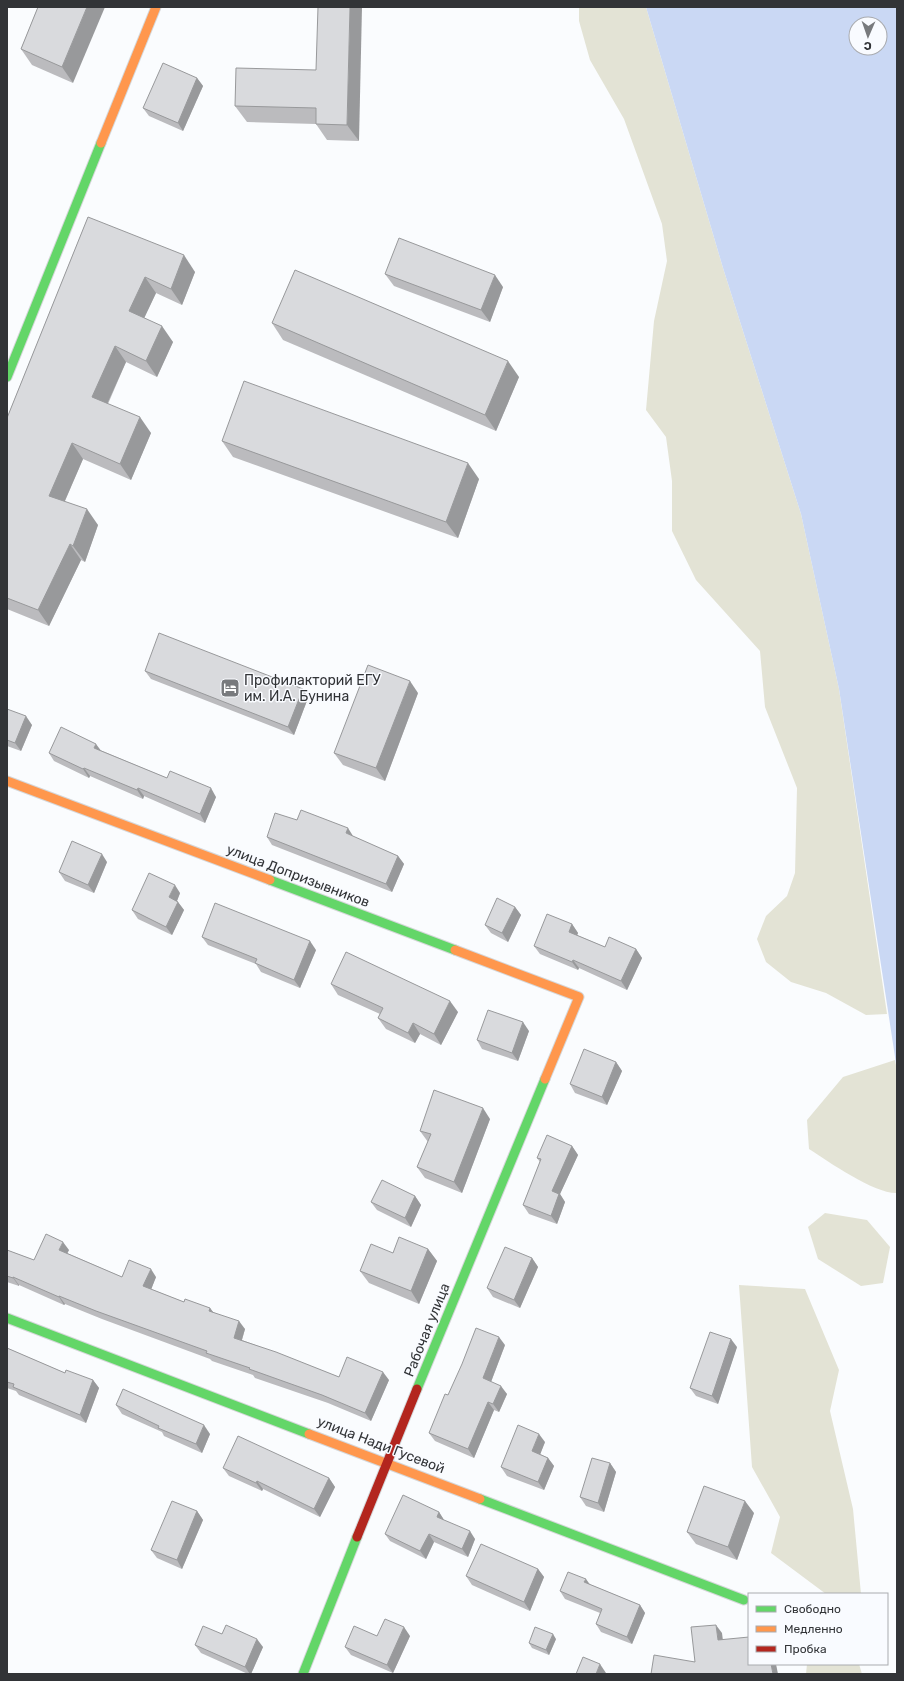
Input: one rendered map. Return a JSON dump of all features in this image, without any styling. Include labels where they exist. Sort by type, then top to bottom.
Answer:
[{"type":"street","points":[[7,376],[156,7]]},
{"type":"street","name":"улица Допризывников","points":[[7,780],[579,998]]},
{"type":"street","name":"Рабочая улица","points":[[303,1674],[388,1462],[579,998]]},
{"type":"street","name":"улица Нади Гусевой","points":[[7,1318],[388,1462],[744,1600]]},
{"type":"shaded area","points":[[579,7],[646,7],[723,268],[801,514],[839,689],[887,1014],[866,1015],[826,993],[791,982],[766,962],[757,939],[766,916],[787,896],[795,873],[797,788],[765,707],[760,651],[696,580],[672,531],[672,481],[666,437],[646,410],[654,321],[667,261],[662,224],[624,119],[590,60],[579,21]]},
{"type":"shaded area","points":[[895,1060],[897,1070],[897,1193],[888,1192],[865,1183],[809,1149],[807,1120],[843,1077]]},
{"type":"shaded area","points":[[825,1213],[867,1220],[890,1247],[883,1283],[861,1286],[818,1259],[808,1227]]},
{"type":"shaded area","points":[[739,1285],[805,1289],[839,1370],[830,1411],[853,1509],[861,1593],[825,1593],[771,1553],[780,1517],[752,1467]]},
{"type":"shaded area","points":[[807,1665],[859,1665],[862,1674],[806,1674]]},
{"type":"water","points":[[646,7],[897,7],[897,1070],[839,689],[801,514],[723,268]]},
{"type":"building","points":[[38,7],[87,7],[62,67],[21,49]]},
{"type":"building","points":[[318,7],[350,7],[347,125],[316,124],[316,108],[235,106],[236,68],[316,70]]},
{"type":"building","points":[[163,63],[197,78],[178,123],[143,108]]},
{"type":"building","points":[[88,217],[184,255],[171,289],[145,277],[129,311],[162,326],[146,361],[115,346],[92,397],[140,417],[120,464],[72,443],[49,496],[87,509],[73,546],[70,544],[38,610],[7,598],[7,418]]},
{"type":"building","points":[[399,238],[495,275],[481,310],[385,274]]},
{"type":"building","points":[[295,270],[508,361],[485,415],[272,323]]},
{"type":"building","points":[[244,381],[468,463],[446,522],[222,441]]},
{"type":"building","name":"Профилакторий ЕГУ им. И.А. Бунина","points":[[159,633],[303,689],[288,727],[145,671]]},
{"type":"building","points":[[368,665],[410,681],[376,768],[334,753]]},
{"type":"building","points":[[7,709],[26,716],[15,743],[7,740]]},
{"type":"building","points":[[61,727],[96,744],[94,748],[167,778],[170,771],[211,788],[200,814],[138,788],[137,790],[84,768],[83,769],[49,753]]},
{"type":"building","points":[[301,810],[348,828],[346,833],[398,856],[386,884],[267,837],[275,813],[297,820]]},
{"type":"building","points":[[72,841],[102,854],[88,885],[59,872]]},
{"type":"building","points":[[149,873],[175,885],[169,897],[178,902],[166,927],[132,910]]},
{"type":"building","points":[[497,898],[515,907],[502,933],[485,925]]},
{"type":"building","points":[[215,903],[310,941],[294,980],[255,963],[257,959],[202,937]]},
{"type":"building","points":[[547,914],[572,924],[569,932],[605,947],[609,937],[636,949],[621,981],[573,960],[572,962],[534,946]]},
{"type":"building","points":[[346,952],[450,1001],[434,1034],[413,1023],[408,1033],[378,1018],[383,1008],[331,984]]},
{"type":"building","points":[[488,1010],[523,1022],[512,1053],[477,1040]]},
{"type":"building","points":[[584,1049],[616,1062],[602,1097],[570,1084]]},
{"type":"building","points":[[434,1090],[483,1108],[454,1182],[417,1167],[431,1134],[420,1131]]},
{"type":"building","points":[[547,1135],[572,1146],[552,1191],[559,1194],[551,1216],[523,1205],[541,1159],[537,1158]]},
{"type":"building","points":[[382,1180],[415,1196],[405,1218],[371,1202]]},
{"type":"building","points":[[46,1234],[63,1242],[59,1250],[122,1277],[129,1260],[151,1269],[143,1286],[184,1302],[185,1299],[210,1308],[209,1311],[239,1321],[234,1338],[276,1352],[339,1377],[347,1357],[383,1372],[365,1413],[322,1395],[206,1353],[207,1351],[96,1311],[13,1277],[7,1276],[7,1250],[34,1260]]},
{"type":"building","points":[[399,1237],[428,1249],[411,1291],[360,1271],[371,1244],[393,1253]]},
{"type":"building","points":[[505,1247],[532,1258],[514,1300],[487,1288]]},
{"type":"building","points":[[476,1328],[499,1337],[483,1378],[501,1386],[493,1404],[488,1402],[468,1449],[429,1433],[445,1394],[448,1395],[462,1364]]},
{"type":"building","points":[[710,1332],[731,1339],[712,1396],[690,1388]]},
{"type":"building","points":[[7,1348],[65,1373],[66,1370],[93,1380],[80,1415],[13,1387],[14,1384],[7,1382]]},
{"type":"building","points":[[123,1389],[204,1425],[196,1444],[158,1428],[159,1426],[116,1405]]},
{"type":"building","points":[[518,1425],[539,1434],[532,1451],[548,1458],[538,1482],[501,1467]]},
{"type":"building","points":[[238,1436],[329,1478],[314,1509],[257,1481],[256,1483],[223,1468]]},
{"type":"building","points":[[592,1458],[610,1463],[598,1503],[580,1497]]},
{"type":"building","points":[[704,1486],[745,1501],[728,1547],[687,1532]]},
{"type":"building","points":[[403,1495],[439,1512],[437,1517],[470,1531],[462,1549],[429,1534],[420,1551],[385,1534]]},
{"type":"building","points":[[172,1501],[197,1511],[177,1560],[151,1550]]},
{"type":"building","points":[[481,1544],[538,1569],[524,1602],[466,1576]]},
{"type":"building","points":[[568,1572],[586,1579],[584,1582],[640,1605],[627,1637],[596,1624],[602,1609],[560,1591]]},
{"type":"building","points":[[385,1619],[404,1627],[387,1665],[345,1647],[354,1626],[377,1636]]},
{"type":"building","points":[[226,1625],[257,1639],[245,1667],[195,1645],[203,1626],[222,1634]]},
{"type":"building","points":[[716,1625],[718,1640],[748,1637],[748,1665],[771,1665],[773,1674],[651,1674],[654,1655],[695,1662],[691,1627]]},
{"type":"building","points":[[535,1627],[553,1634],[546,1650],[529,1643]]},
{"type":"building","points":[[583,1657],[600,1664],[596,1674],[576,1674]]},
{"type":"traffic: fast","points":[[7,377],[101,143]]},
{"type":"traffic: fast","points":[[270,880],[455,950]]},
{"type":"traffic: fast","points":[[417,1389],[545,1079]]},
{"type":"traffic: fast","points":[[7,1318],[309,1434]]},
{"type":"traffic: fast","points":[[480,1499],[744,1600]]},
{"type":"traffic: fast","points":[[303,1674],[357,1537]]},
{"type":"traffic: slow","points":[[101,143],[156,7]]},
{"type":"traffic: slow","points":[[7,781],[270,880]]},
{"type":"traffic: slow","points":[[455,950],[579,997],[545,1079]]},
{"type":"traffic: slow","points":[[309,1434],[480,1499]]},
{"type":"traffic: jam","points":[[357,1537],[417,1389]]},
{"type":"place","name":"Профилакторий ЕГУ им. И.А. Бунина","points":[[230,688]]}]
